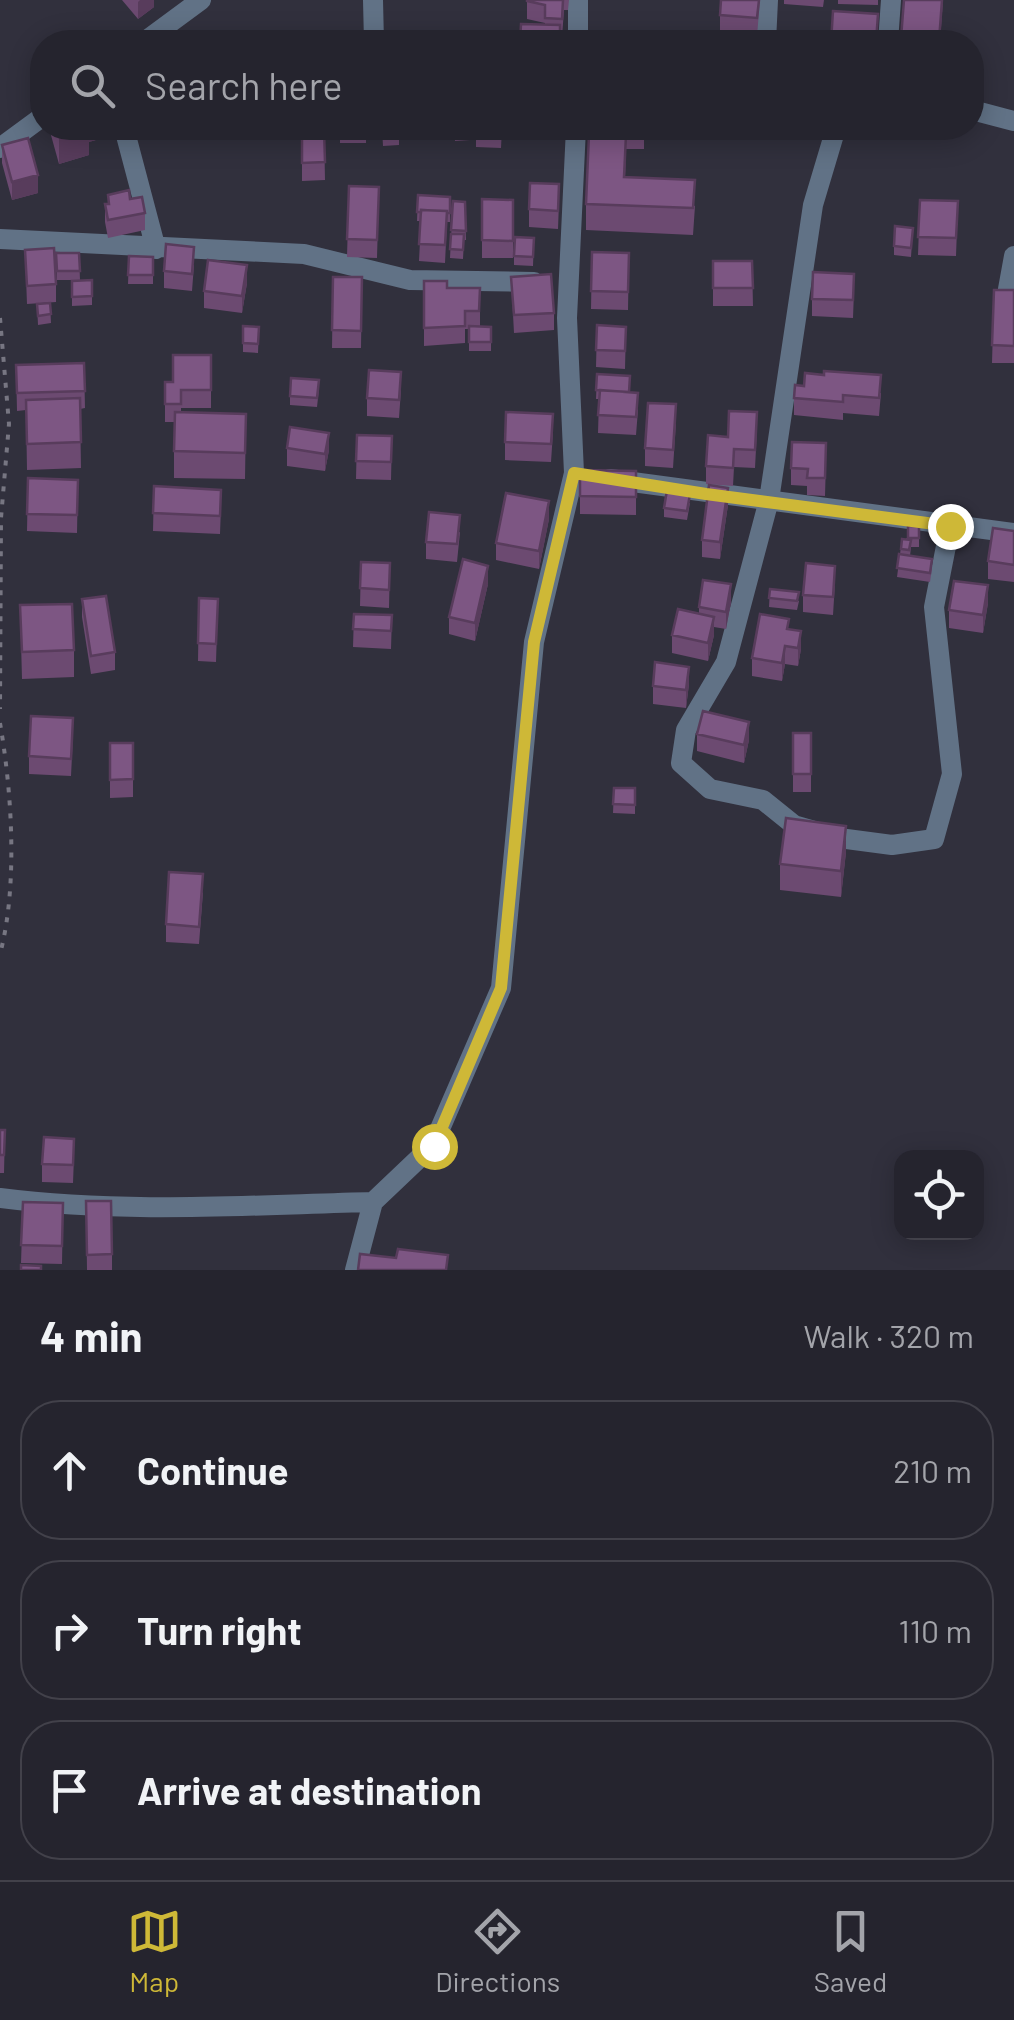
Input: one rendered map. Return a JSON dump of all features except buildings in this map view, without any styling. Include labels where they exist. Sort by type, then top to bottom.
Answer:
[{"type":"street","points":[[161,30],[202,0]]},
{"type":"street","points":[[373,0],[374,30]]},
{"type":"street","points":[[578,0],[578,30]]},
{"type":"street","points":[[767,30],[768,0]]},
{"type":"street","points":[[889,30],[891,0]]},
{"type":"street","points":[[984,113],[1014,121]]},
{"type":"street","points":[[0,148],[30,126]]},
{"type":"street","points":[[127,140],[156,249]]},
{"type":"street","points":[[355,1270],[373,1202],[434,1146],[501,988],[534,642],[574,473],[568,282],[575,140]]},
{"type":"street","points":[[832,140],[813,205],[769,500],[726,662],[686,730],[681,763],[710,789],[763,800],[794,825],[839,838],[892,846],[934,839],[952,774],[934,606],[950,526]]},
{"type":"street","points":[[0,239],[304,254],[410,280],[568,282]]},
{"type":"street","points":[[1014,256],[1008,289],[1014,290]]},
{"type":"street","points":[[574,473],[1014,533]]},
{"type":"street","points":[[0,1198],[141,1208],[373,1202]]},
{"type":"path","points":[[0,318],[9,424],[0,518],[0,709]]},
{"type":"path","points":[[0,722],[9,777],[8,922],[0,954]]},
{"type":"route","points":[[434,1146],[501,988],[534,642],[574,473],[950,526]]}]
